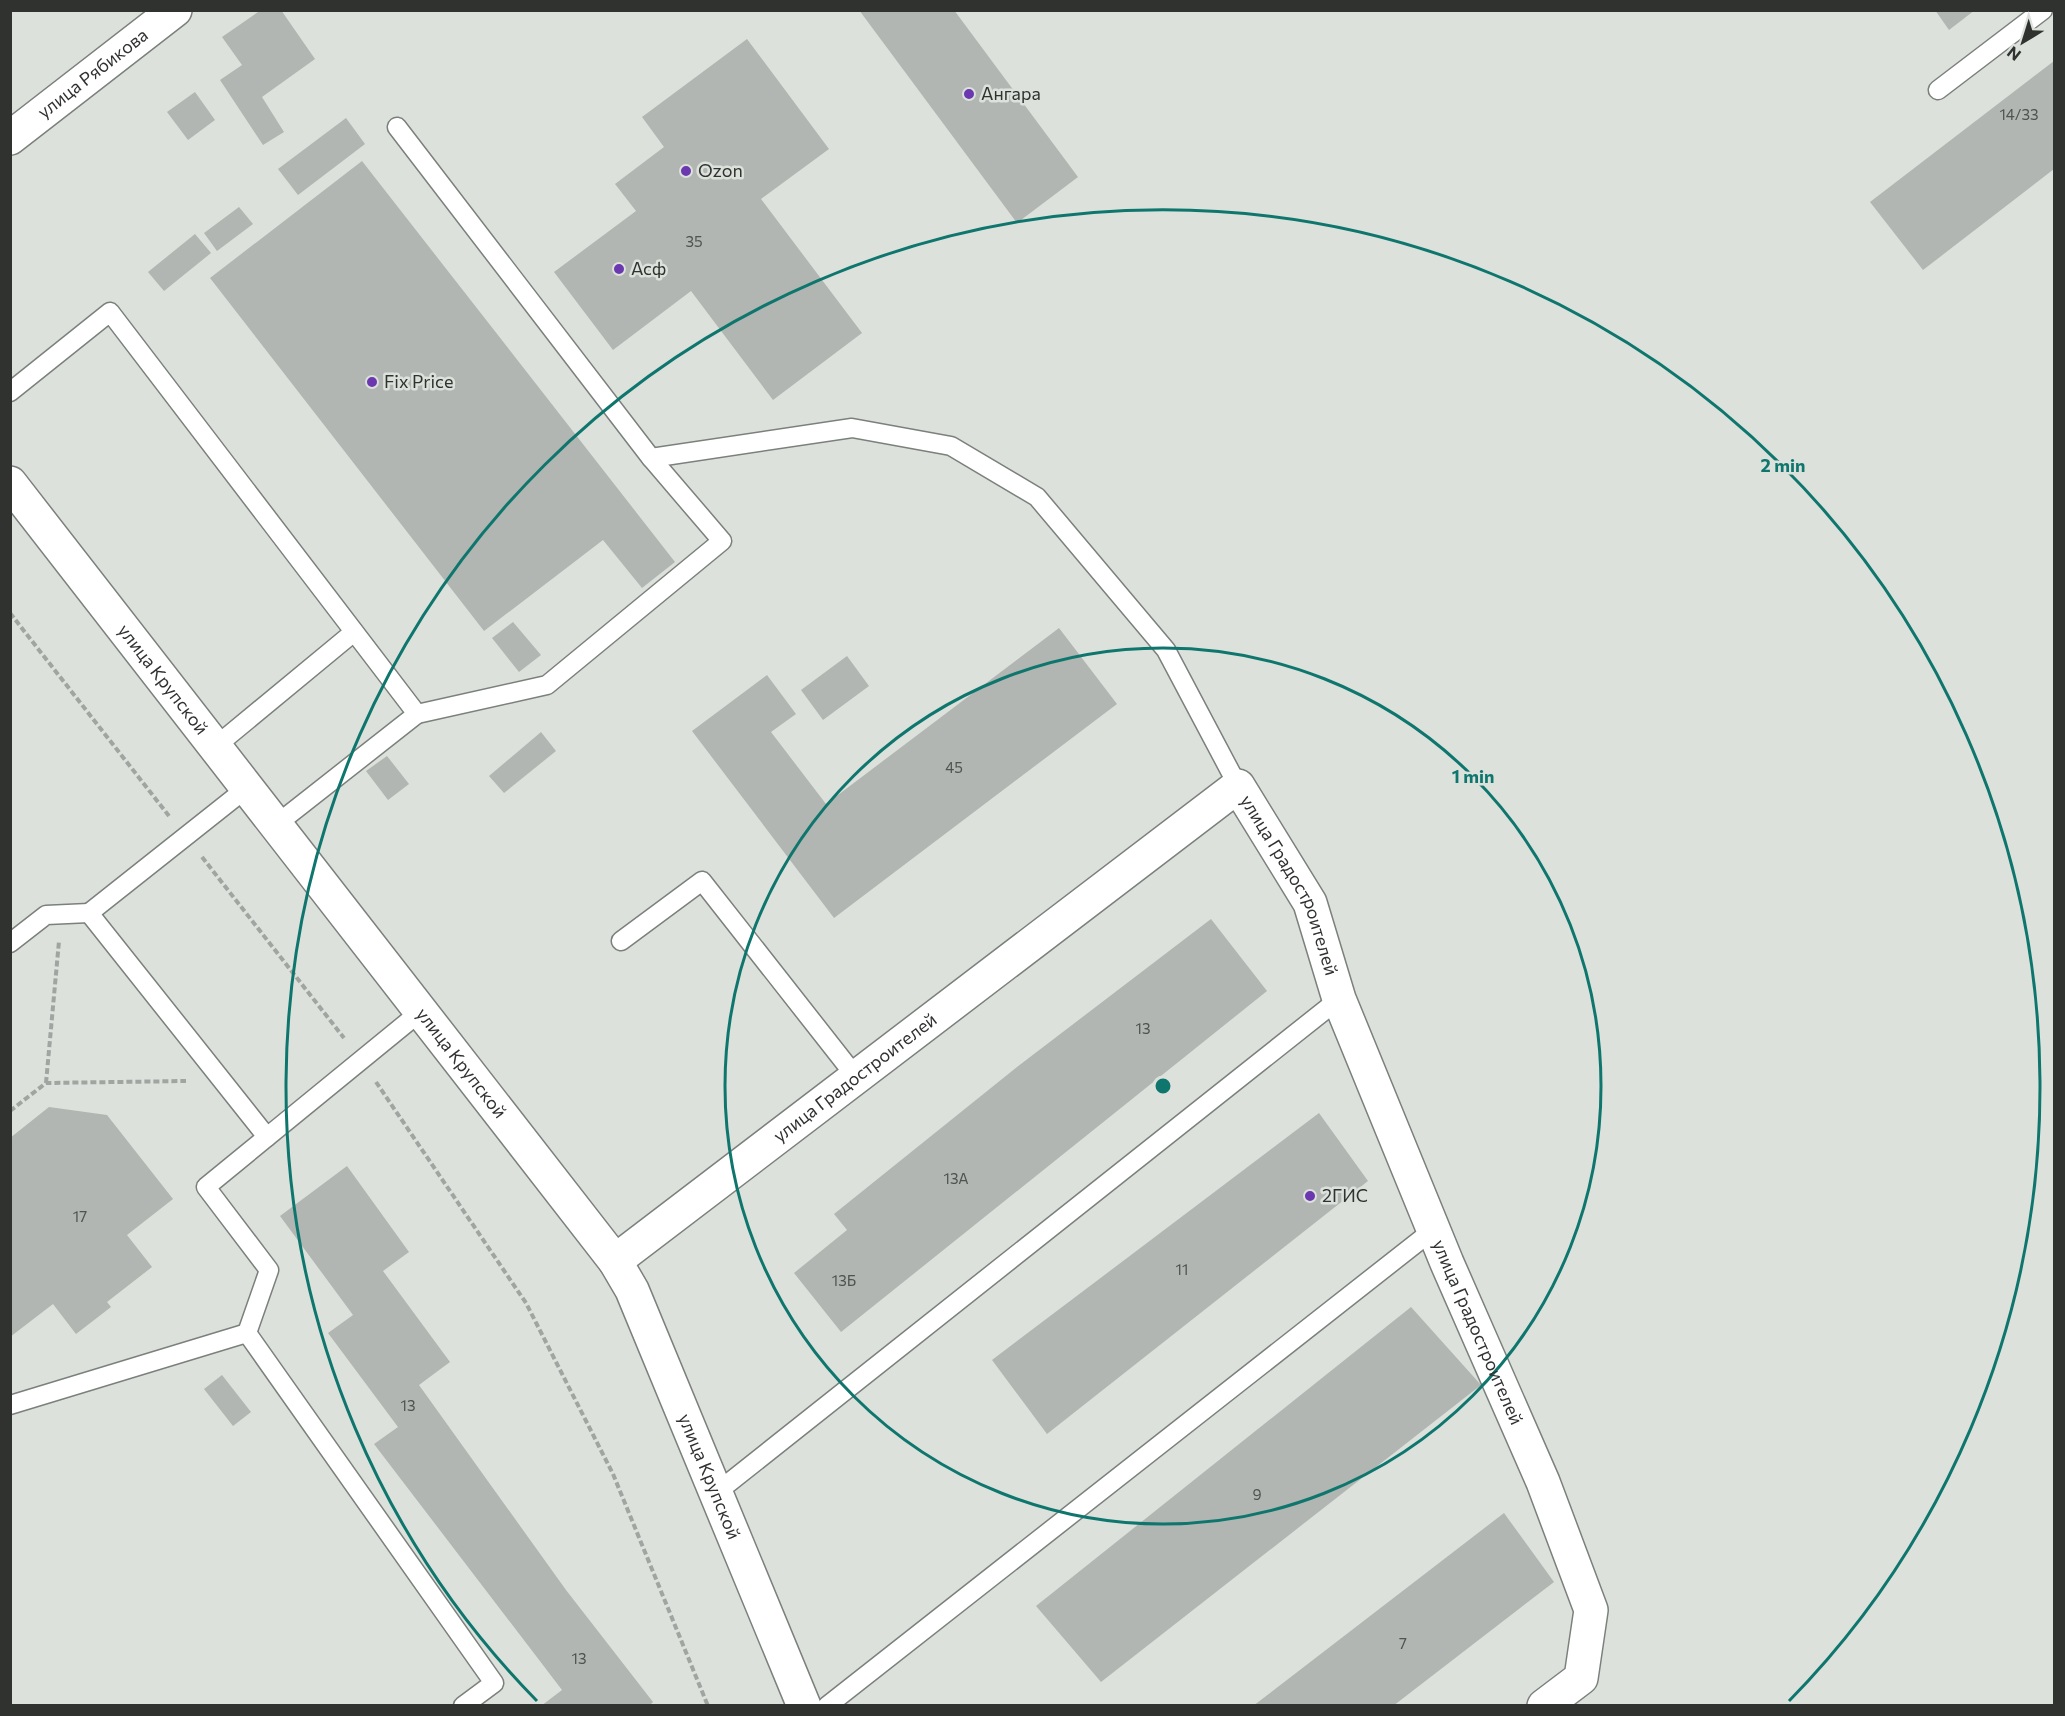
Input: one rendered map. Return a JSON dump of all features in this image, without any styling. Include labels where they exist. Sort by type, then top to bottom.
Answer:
[{"type":"street","name":"улица Рябикова","points":[[10,138],[174,10]]},
{"type":"street","name":"улица Крупской","points":[[10,483],[615,1261],[632,1290],[804,1706]]},
{"type":"street","name":"улица Градостроителей","points":[[615,1261],[1238,786],[1310,903],[1339,999],[1433,1230],[1543,1482],[1591,1610],[1581,1678],[1544,1706]]},
{"type":"lane","points":[[1938,90],[2043,10]]},
{"type":"lane","points":[[276,824],[417,714],[547,685],[722,542],[651,458],[397,127]]},
{"type":"lane","points":[[10,392],[110,312],[417,714]]},
{"type":"lane","points":[[651,458],[852,428],[951,446],[1037,497],[1151,632],[1166,650],[1238,786]]},
{"type":"lane","points":[[216,746],[354,632]]},
{"type":"lane","points":[[10,943],[46,915],[89,913],[248,787]]},
{"type":"lane","points":[[621,941],[702,881],[856,1077]]},
{"type":"lane","points":[[89,913],[267,1137]]},
{"type":"lane","points":[[716,1493],[1339,999]]},
{"type":"lane","points":[[247,1333],[269,1270],[206,1187],[420,1012]]},
{"type":"lane","points":[[827,1706],[1433,1230]]},
{"type":"lane","points":[[10,1404],[247,1333]]},
{"type":"lane","points":[[247,1333],[494,1683],[463,1706]]},
{"type":"path","points":[[10,614],[361,1060],[526,1303],[613,1474],[708,1706]]},
{"type":"path","points":[[46,1083],[62,914]]},
{"type":"path","points":[[10,1111],[46,1083],[222,1080]]},
{"type":"building","points":[[261,10],[281,10],[315,59],[262,97],[284,132],[263,145],[220,80],[242,65],[222,37]]},
{"type":"building","name":"Ангара","points":[[859,10],[954,10],[1078,177],[1017,223]]},
{"type":"building","points":[[1935,10],[1975,10],[1949,30]]},
{"type":"building","points":[[747,39],[829,149],[761,199],[862,333],[773,400],[691,291],[613,350],[554,272],[636,211],[615,184],[664,147],[642,117]]},
{"type":"building","points":[[2054,61],[2054,169],[1923,270],[1870,202]]},
{"type":"building","points":[[195,92],[215,120],[188,140],[167,112]]},
{"type":"building","points":[[346,118],[365,144],[298,195],[278,169]]},
{"type":"building","points":[[362,161],[675,562],[642,588],[603,540],[484,631],[210,278]]},
{"type":"building","points":[[239,207],[253,224],[217,251],[204,233]]},
{"type":"building","points":[[195,234],[211,253],[164,291],[148,272]]},
{"type":"building","points":[[513,622],[541,655],[519,672],[492,638]]},
{"type":"building","points":[[1059,628],[1117,704],[834,918],[692,731],[767,675],[796,714],[771,732],[826,804]]},
{"type":"building","points":[[847,656],[869,686],[823,720],[801,690]]},
{"type":"building","points":[[541,732],[556,751],[504,793],[489,776]]},
{"type":"building","points":[[387,756],[409,784],[388,800],[366,771]]},
{"type":"building","points":[[1211,919],[1267,991],[841,1332],[794,1273],[847,1230],[834,1214],[1017,1067]]},
{"type":"building","points":[[49,1107],[107,1115],[173,1199],[127,1235],[152,1267],[107,1302],[111,1307],[76,1334],[53,1304],[10,1337],[10,1138]]},
{"type":"building","points":[[1319,1113],[1368,1181],[1047,1434],[992,1360]]},
{"type":"building","points":[[347,1166],[409,1252],[383,1271],[450,1362],[419,1385],[566,1590],[653,1702],[649,1706],[541,1706],[562,1690],[374,1444],[398,1427],[328,1333],[353,1315],[280,1216]]},
{"type":"building","points":[[1411,1307],[1481,1385],[1101,1682],[1036,1606]]},
{"type":"building","points":[[222,1375],[251,1412],[233,1426],[204,1389]]},
{"type":"building","points":[[1504,1513],[1554,1582],[1393,1706],[1253,1706]]},
{"type":"place","name":"Ангара","points":[[969,94]]},
{"type":"place","name":"Ozon","points":[[686,171]]},
{"type":"place","name":"Асф","points":[[619,269]]},
{"type":"place","name":"Fix Price","points":[[372,382]]},
{"type":"place","name":"2ГИС","points":[[1310,1196]]}]
